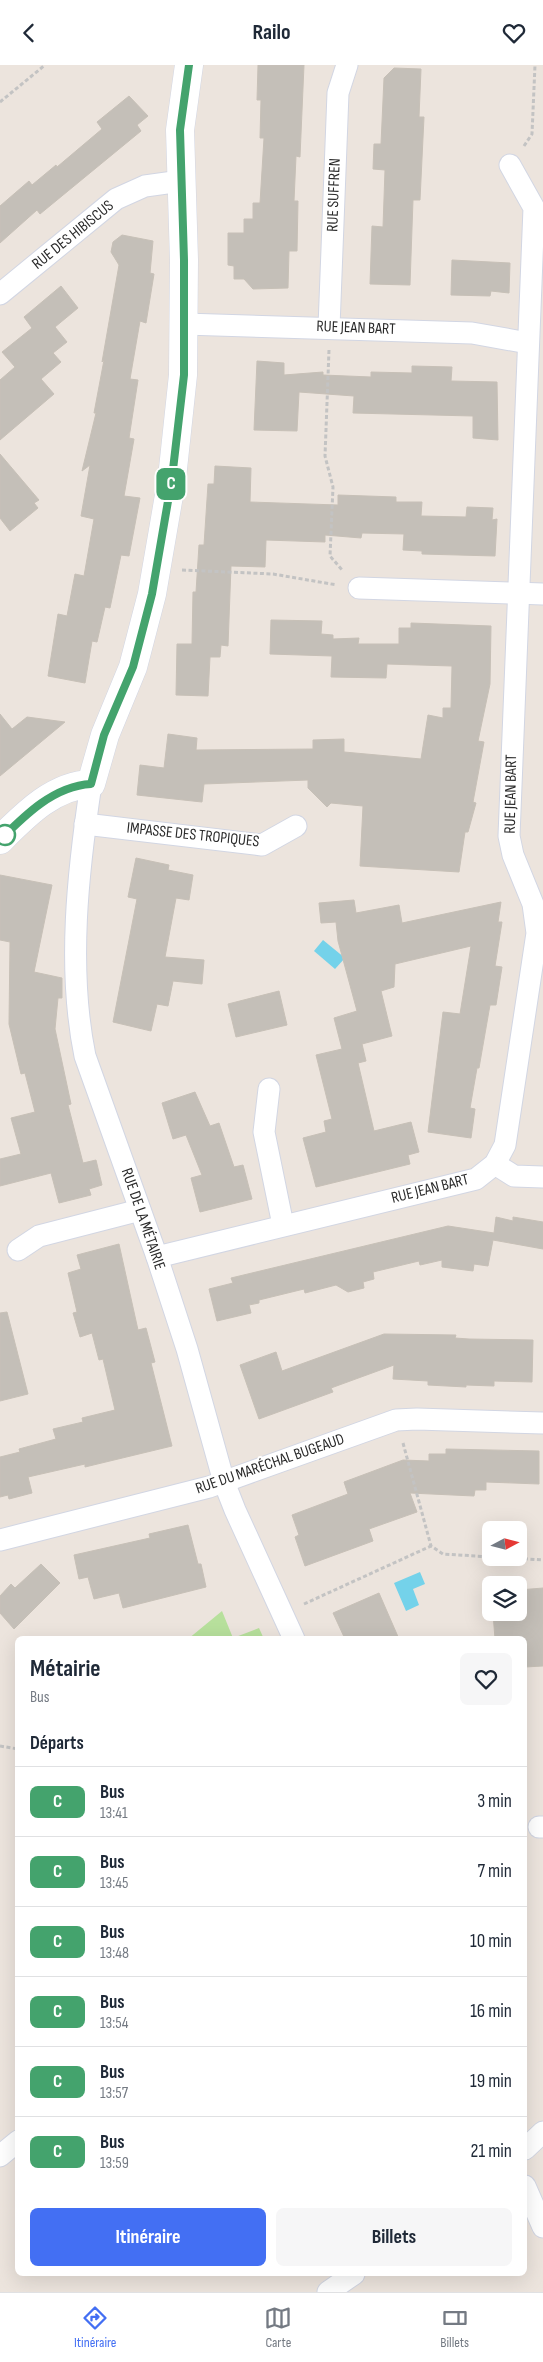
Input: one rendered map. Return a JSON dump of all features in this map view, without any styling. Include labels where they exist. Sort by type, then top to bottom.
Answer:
[{"type":"street","points":[[0,840],[32,809],[75,785],[91,784],[104,735],[133,667],[156,569],[173,468],[184,375],[180,130],[189,65]]},
{"type":"street","name":"RUE SUFFREN","points":[[330,327],[338,93],[347,65]]},
{"type":"street","name":"RUE JEAN BART","points":[[157,1257],[476,1179],[495,1164],[505,1145],[537,933],[538,901],[513,855],[509,836],[534,208],[510,165]]},
{"type":"street","name":"RUE DES HIBISCUS","points":[[0,294],[116,199],[145,186],[181,181]]},
{"type":"street","name":"RUE JEAN BART","points":[[184,324],[330,327],[472,333],[528,343]]},
{"type":"street","points":[[358,588],[543,593]]},
{"type":"street","name":"RUE DE LA MÉTAIRIE","points":[[91,784],[81,851],[76,914],[81,1036],[86,1056],[157,1257],[187,1349],[224,1482],[293,1636]]},
{"type":"street","name":"IMPASSE DES TROPIQUES","points":[[85,824],[262,845],[296,826]]},
{"type":"street","points":[[269,1089],[264,1132],[284,1225]]},
{"type":"street","points":[[495,1164],[514,1176],[543,1177]]},
{"type":"street","points":[[18,1250],[39,1236],[140,1210]]},
{"type":"street","name":"RUE DU MARÉCHAL BUGEAUD","points":[[0,1540],[224,1482],[396,1420],[543,1423]]},
{"type":"street","points":[[527,2147],[543,2132]]},
{"type":"street","points":[[0,2156],[15,2144]]},
{"type":"street","points":[[527,2191],[543,2227]]},
{"type":"street","points":[[328,2292],[351,2276]]},
{"type":"path","points":[[0,102],[45,65]]},
{"type":"path","points":[[510,165],[532,135],[535,65]]},
{"type":"path","points":[[330,327],[325,456],[333,487],[330,555],[358,588]]},
{"type":"path","points":[[156,569],[272,574],[358,588]]},
{"type":"path","points":[[396,1420],[431,1546],[443,1555],[482,1557]]},
{"type":"path","points":[[283,1613],[431,1546]]},
{"type":"path","points":[[528,1559],[543,1560]]},
{"type":"path","points":[[0,1746],[15,1748]]},
{"type":"green space","points":[[222,1611],[232,1636],[192,1636]]},
{"type":"green space","points":[[259,1628],[263,1636],[238,1636]]},
{"type":"water","points":[[323,940],[345,958],[335,969],[314,951]]},
{"type":"water","points":[[420,1572],[425,1584],[413,1589],[419,1605],[406,1611],[394,1583]]},
{"type":"building","points":[[258,65],[304,65],[300,157],[296,156],[294,201],[298,201],[297,251],[289,251],[288,288],[253,289],[244,279],[234,279],[234,266],[228,265],[228,233],[244,233],[244,219],[253,219],[253,203],[260,203],[264,138],[260,138],[261,100],[257,100]]},
{"type":"building","points":[[394,68],[421,69],[419,117],[424,117],[420,200],[413,200],[410,285],[370,284],[372,226],[383,227],[385,170],[373,169],[374,144],[381,144],[384,78]]},
{"type":"building","points":[[129,96],[148,116],[137,125],[141,131],[40,214],[37,210],[0,243],[0,206],[29,181],[32,185],[56,165],[57,167],[102,129],[97,122]]},
{"type":"building","points":[[122,235],[153,241],[150,273],[154,274],[146,323],[140,321],[130,379],[138,380],[129,438],[134,439],[124,496],[140,498],[129,556],[121,555],[110,608],[105,607],[97,642],[92,641],[85,683],[48,676],[58,614],[67,616],[75,574],[84,576],[94,519],[81,516],[90,465],[82,471],[96,413],[94,413],[119,265],[111,252],[113,242]]},
{"type":"building","points":[[452,260],[510,263],[509,293],[491,291],[490,296],[451,295]]},
{"type":"building","points":[[61,286],[78,308],[55,327],[67,342],[53,353],[61,362],[41,379],[54,394],[0,440],[0,380],[15,367],[2,352],[32,328],[24,317]]},
{"type":"building","points":[[257,361],[284,363],[284,375],[323,372],[323,375],[371,377],[371,372],[412,373],[412,366],[452,367],[451,381],[497,382],[498,440],[473,438],[473,416],[353,413],[354,396],[299,392],[297,431],[254,430]]},
{"type":"building","points":[[0,454],[39,500],[34,503],[38,508],[10,531],[0,518]]},
{"type":"building","points":[[215,466],[251,468],[250,502],[338,505],[338,495],[396,497],[396,502],[422,502],[421,516],[466,517],[467,507],[493,508],[492,520],[497,519],[495,556],[422,554],[422,551],[403,550],[404,534],[362,533],[361,538],[325,535],[325,542],[266,540],[265,567],[231,566],[228,646],[221,645],[220,657],[210,657],[208,696],[176,695],[177,644],[192,644],[193,592],[196,592],[199,545],[204,545],[208,484],[214,484]]},
{"type":"building","points":[[271,620],[322,621],[321,634],[333,635],[333,639],[359,638],[358,644],[399,644],[399,628],[411,628],[411,623],[491,626],[490,684],[478,741],[484,742],[473,802],[476,803],[468,832],[465,832],[459,872],[360,866],[363,806],[331,803],[327,807],[308,788],[308,780],[204,784],[202,802],[137,795],[140,765],[164,768],[168,734],[197,738],[196,750],[313,749],[313,740],[344,739],[344,752],[421,759],[428,715],[443,718],[443,708],[451,708],[452,666],[387,664],[386,678],[331,677],[332,656],[270,654]]},
{"type":"building","points":[[0,714],[12,729],[27,717],[65,722],[0,776]]},
{"type":"building","points":[[136,858],[169,865],[168,870],[193,875],[189,900],[176,898],[165,957],[204,960],[202,984],[173,981],[168,1006],[157,1004],[151,1031],[113,1022],[137,899],[128,897]]},
{"type":"building","points":[[0,875],[52,885],[34,972],[62,978],[62,998],[58,998],[55,1029],[71,1104],[68,1105],[83,1163],[96,1160],[102,1185],[89,1189],[91,1195],[59,1203],[51,1173],[0,1186],[0,1159],[21,1154],[11,1118],[35,1112],[25,1073],[21,1074],[9,1024],[10,942],[0,940]]},
{"type":"building","points":[[354,900],[356,913],[399,905],[402,923],[501,902],[498,922],[502,922],[495,966],[502,967],[496,1005],[490,1005],[479,1068],[477,1068],[470,1108],[475,1109],[471,1138],[428,1132],[443,1012],[460,1014],[471,946],[395,964],[394,987],[381,991],[392,1036],[362,1044],[366,1061],[358,1063],[374,1131],[411,1122],[419,1152],[408,1155],[410,1164],[316,1187],[303,1138],[326,1132],[324,1121],[332,1119],[316,1055],[342,1049],[334,1018],[357,1011],[338,941],[336,922],[321,923],[319,903]]},
{"type":"building","points":[[279,991],[287,1025],[236,1037],[228,1004]]},
{"type":"building","points":[[195,1092],[210,1126],[219,1123],[234,1167],[243,1165],[252,1199],[200,1212],[191,1178],[202,1175],[186,1135],[173,1139],[162,1103]]},
{"type":"building","points":[[496,1217],[513,1221],[513,1217],[543,1222],[543,1249],[493,1240],[488,1266],[474,1264],[473,1271],[442,1267],[442,1260],[420,1265],[419,1261],[373,1272],[374,1279],[363,1282],[364,1288],[348,1292],[336,1285],[305,1293],[304,1289],[259,1300],[259,1303],[249,1305],[251,1313],[217,1321],[209,1289],[233,1283],[231,1278],[448,1226],[494,1233]]},
{"type":"building","points":[[119,1244],[138,1330],[146,1328],[155,1362],[151,1363],[172,1446],[85,1467],[85,1464],[28,1477],[32,1493],[9,1499],[8,1495],[0,1497],[0,1457],[20,1452],[19,1449],[56,1439],[53,1429],[83,1422],[82,1418],[115,1410],[103,1359],[99,1360],[92,1333],[80,1337],[73,1313],[77,1312],[68,1273],[81,1269],[77,1255]]},
{"type":"building","points":[[7,1312],[28,1394],[0,1401],[0,1313]]},
{"type":"building","points":[[384,1334],[456,1335],[455,1338],[533,1340],[532,1382],[494,1381],[494,1386],[466,1385],[466,1387],[428,1385],[428,1381],[393,1379],[394,1365],[331,1388],[333,1392],[259,1419],[240,1365],[276,1352],[282,1371]]},
{"type":"building","points":[[446,1449],[539,1451],[539,1484],[486,1482],[486,1490],[475,1490],[474,1496],[410,1493],[417,1512],[369,1529],[373,1541],[305,1566],[295,1537],[299,1535],[292,1515],[348,1494],[344,1482],[403,1460],[429,1461],[429,1454],[446,1454]]},
{"type":"building","points":[[188,1525],[198,1564],[201,1564],[206,1587],[123,1608],[119,1593],[94,1599],[88,1577],[79,1579],[74,1555],[150,1538],[149,1534]]},
{"type":"building","points":[[41,1564],[60,1583],[14,1629],[0,1613],[0,1596],[11,1584],[15,1588]]},
{"type":"building","points":[[543,1588],[543,1666],[527,1667],[527,1636],[495,1636],[494,1621],[527,1621],[527,1589]]},
{"type":"building","points":[[379,1593],[398,1636],[344,1636],[333,1613]]},
{"type":"bus line","name":"C","points":[[0,840],[32,809],[75,785],[91,784],[104,735],[133,667],[152,594],[172,478],[184,375],[184,260],[180,130],[189,65]]}]
